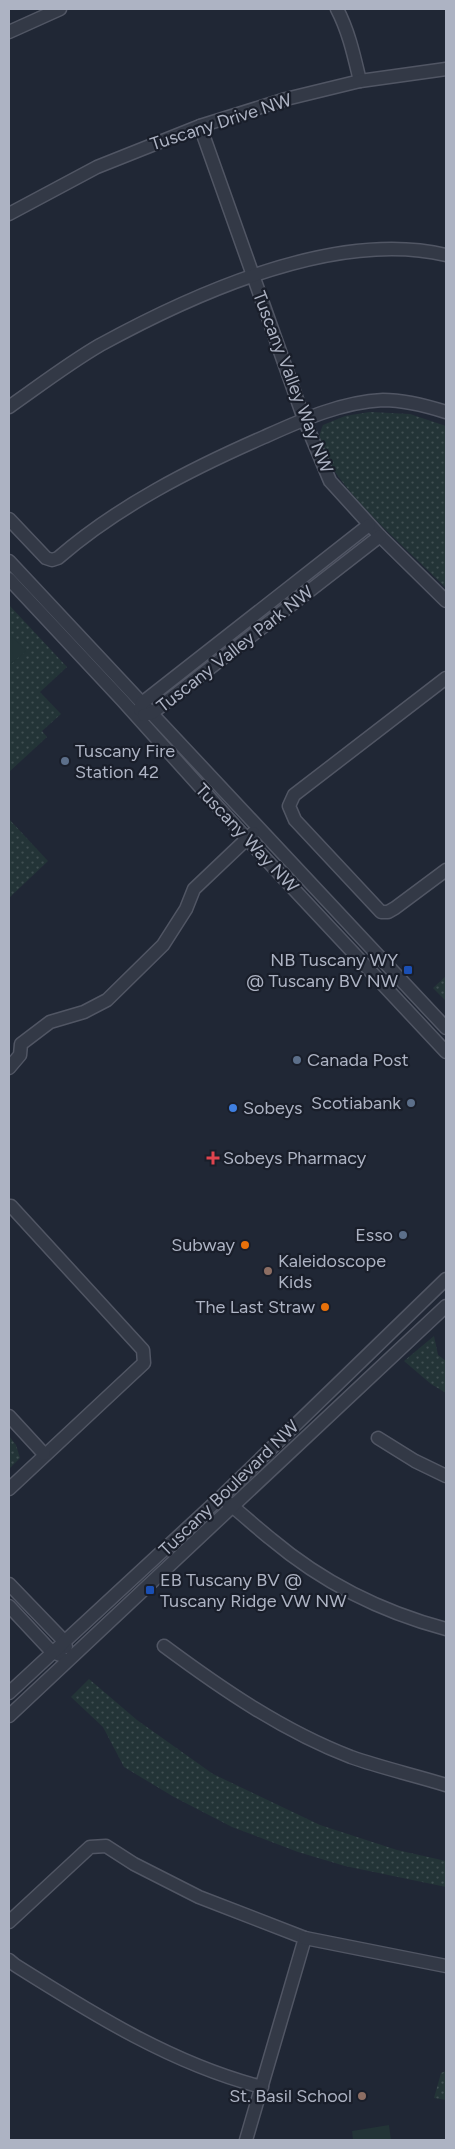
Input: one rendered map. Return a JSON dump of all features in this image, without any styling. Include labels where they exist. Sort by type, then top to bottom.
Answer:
[{"type":"street","points":[[9,32],[60,9]]},
{"type":"street","points":[[337,9],[349,38],[360,81]]},
{"type":"street","name":"Tuscany Drive NW","points":[[9,214],[97,167],[200,126],[286,99],[360,81],[446,69]]},
{"type":"street","name":"Tuscany Valley Way NW","points":[[200,126],[304,419],[330,481],[380,536],[446,601]]},
{"type":"street","points":[[9,407],[100,346],[189,301],[253,275],[320,257],[379,250],[424,250],[446,255]]},
{"type":"street","points":[[9,519],[46,558],[52,560],[58,558],[107,522],[157,490],[210,461],[304,419],[346,405],[384,400],[446,412]]},
{"type":"street","name":"Tuscany Valley Park NW","points":[[370,525],[142,703],[137,716],[152,714],[380,536]]},
{"type":"street","name":"Tuscany Way NW","points":[[9,562],[446,1028]]},
{"type":"street","name":"Tuscany Way NW","points":[[9,579],[137,716],[247,839],[446,1052]]},
{"type":"street","points":[[446,678],[291,798],[289,806],[294,820],[378,910],[384,913],[395,908],[446,870]]},
{"type":"street","points":[[9,1068],[20,1055],[21,1044],[50,1022],[84,1012],[107,1000],[162,945],[186,910],[194,889],[259,828]]},
{"type":"street","points":[[9,1206],[143,1350],[144,1363],[44,1454],[9,1489]]},
{"type":"street","name":"Tuscany Boulevard NW","points":[[9,1693],[221,1497],[446,1279]]},
{"type":"street","name":"Tuscany Boulevard NW","points":[[9,1716],[446,1306]]},
{"type":"street","points":[[9,1416],[44,1454]]},
{"type":"street","points":[[378,1438],[415,1461],[446,1476]]},
{"type":"street","points":[[221,1497],[272,1540],[336,1585],[379,1606],[420,1622],[446,1629]]},
{"type":"street","points":[[9,1584],[64,1641],[70,1659]]},
{"type":"street","points":[[9,1606],[52,1652],[70,1659]]},
{"type":"street","points":[[164,1646],[218,1686],[289,1729],[349,1756],[396,1772],[446,1785]]},
{"type":"street","points":[[9,1922],[90,1847],[106,1846],[134,1864],[192,1894],[305,1938],[446,1966]]},
{"type":"street","points":[[246,2140],[305,1938]]},
{"type":"street","points":[[9,1960],[14,1966],[69,1999],[144,2041],[228,2078],[262,2087]]},
{"type":"shaded area","points":[[370,412],[410,414],[446,426],[446,588],[374,518],[338,476],[326,457],[320,440],[320,432],[323,425],[345,416]]},
{"type":"shaded area","points":[[9,605],[67,667],[40,692],[61,714],[42,731],[47,737],[9,772]]},
{"type":"shaded area","points":[[9,633],[26,651],[9,666]]},
{"type":"shaded area","points":[[9,819],[48,861],[9,898]]},
{"type":"shaded area","points":[[446,976],[446,1001],[433,988]]},
{"type":"shaded area","points":[[434,1336],[438,1355],[446,1361],[446,1393],[431,1384],[404,1361]]},
{"type":"shaded area","points":[[9,1436],[16,1445],[20,1458],[9,1469]]},
{"type":"shaded area","points":[[89,1679],[137,1720],[213,1774],[320,1825],[397,1850],[446,1861],[446,1887],[345,1866],[298,1852],[232,1827],[174,1797],[124,1767],[103,1727],[71,1697]]},
{"type":"shaded area","points":[[446,2071],[446,2100],[434,2098],[441,2073]]},
{"type":"shaded area","points":[[389,2125],[391,2140],[353,2140],[352,2131]]},
{"type":"place","name":"Tuscany Fire Station 42","points":[[65,761]]},
{"type":"place","name":"NB Tuscany WY @ Tuscany BV NW","points":[[408,970]]},
{"type":"place","name":"Canada Post","points":[[297,1060]]},
{"type":"place","name":"Scotiabank","points":[[411,1103]]},
{"type":"place","name":"Sobeys","points":[[233,1108]]},
{"type":"place","name":"Sobeys Pharmacy","points":[[213,1158]]},
{"type":"place","name":"Esso","points":[[403,1235]]},
{"type":"place","name":"Subway","points":[[245,1245]]},
{"type":"place","name":"Kaleidoscope Kids","points":[[268,1271]]},
{"type":"place","name":"The Last Straw","points":[[325,1307]]},
{"type":"place","name":"EB Tuscany BV @ Tuscany Ridge VW NW","points":[[150,1590]]},
{"type":"place","name":"St. Basil School","points":[[362,2096]]}]
